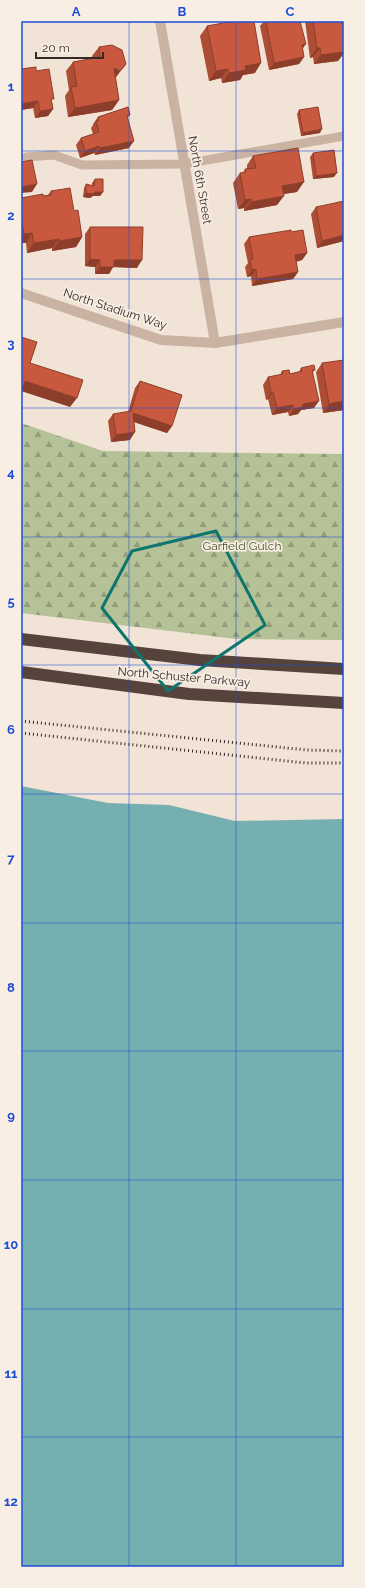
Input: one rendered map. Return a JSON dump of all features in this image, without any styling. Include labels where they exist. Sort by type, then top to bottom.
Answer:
[{"type":"highway","name":"North Schuster Parkway","points":[[21,639],[200,660],[344,669]]},
{"type":"highway","name":"North Schuster Parkway","points":[[21,672],[189,694],[344,703]]},
{"type":"street","name":"North 6th Street","points":[[160,21],[215,343]]},
{"type":"street","name":"North Stadium Way","points":[[21,293],[161,340],[215,343],[344,322]]},
{"type":"lane","points":[[26,157],[54,155],[82,165],[184,164],[344,136]]},
{"type":"highlighted area","points":[[216,531],[265,625],[168,691],[102,608],[132,551]]},
{"type":"green space","name":"Garfield Gulch","points":[[21,423],[103,451],[344,454],[344,640],[236,639],[21,613]]},
{"type":"water","points":[[21,786],[108,803],[169,805],[235,821],[344,819],[344,1567],[21,1567]]},
{"type":"building","points":[[234,21],[254,21],[261,63],[245,66],[246,70],[229,73],[228,69],[216,71],[207,26]]},
{"type":"building","points":[[266,21],[300,21],[306,44],[302,45],[304,57],[274,63]]},
{"type":"building","points":[[313,21],[344,21],[344,52],[321,55],[320,48],[317,48]]},
{"type":"building","points":[[112,45],[122,50],[126,64],[120,71],[114,68],[119,100],[75,108],[71,87],[77,86],[73,62],[100,57],[99,47]]},
{"type":"building","points":[[36,67],[36,71],[49,69],[54,99],[51,99],[53,109],[40,111],[38,101],[21,104],[21,69]]},
{"type":"building","points":[[128,107],[130,115],[127,116],[134,141],[100,148],[99,146],[85,151],[81,138],[99,132],[96,121],[99,120],[98,117]]},
{"type":"building","points":[[318,107],[322,129],[303,133],[299,110]]},
{"type":"building","points":[[298,148],[304,182],[282,186],[284,196],[251,202],[251,199],[245,200],[240,173],[246,172],[245,169],[256,168],[253,156]]},
{"type":"building","points":[[334,150],[337,173],[316,176],[313,153]]},
{"type":"building","points":[[32,160],[37,184],[21,187],[21,162]]},
{"type":"building","points":[[95,179],[103,179],[103,192],[95,192],[93,194],[86,193],[86,184],[94,186]]},
{"type":"building","points":[[70,188],[74,211],[78,210],[82,237],[34,243],[32,233],[24,234],[21,217],[21,198],[43,194],[43,196],[51,195],[51,191]]},
{"type":"building","points":[[344,201],[344,235],[322,241],[316,207]]},
{"type":"building","points":[[90,227],[143,227],[142,260],[114,260],[114,267],[100,267],[100,260],[90,259]]},
{"type":"building","points":[[291,230],[291,232],[303,230],[307,253],[295,255],[298,272],[257,279],[256,269],[252,270],[250,260],[253,259],[249,237]]},
{"type":"building","points":[[21,337],[37,342],[30,363],[83,380],[77,398],[25,381],[21,392]]},
{"type":"building","points":[[344,360],[344,401],[329,404],[322,363]]},
{"type":"building","points":[[314,365],[315,370],[312,370],[319,401],[303,404],[303,407],[294,409],[293,405],[277,408],[273,392],[271,393],[268,377],[283,374],[282,371],[289,370],[290,374],[302,371],[301,368]]},
{"type":"building","points":[[140,381],[182,395],[172,426],[133,413],[135,432],[116,435],[113,414],[131,411]]},
{"type":"railway","points":[[21,721],[307,750],[344,751]]},
{"type":"railway","points":[[21,733],[306,763],[344,763]]}]
